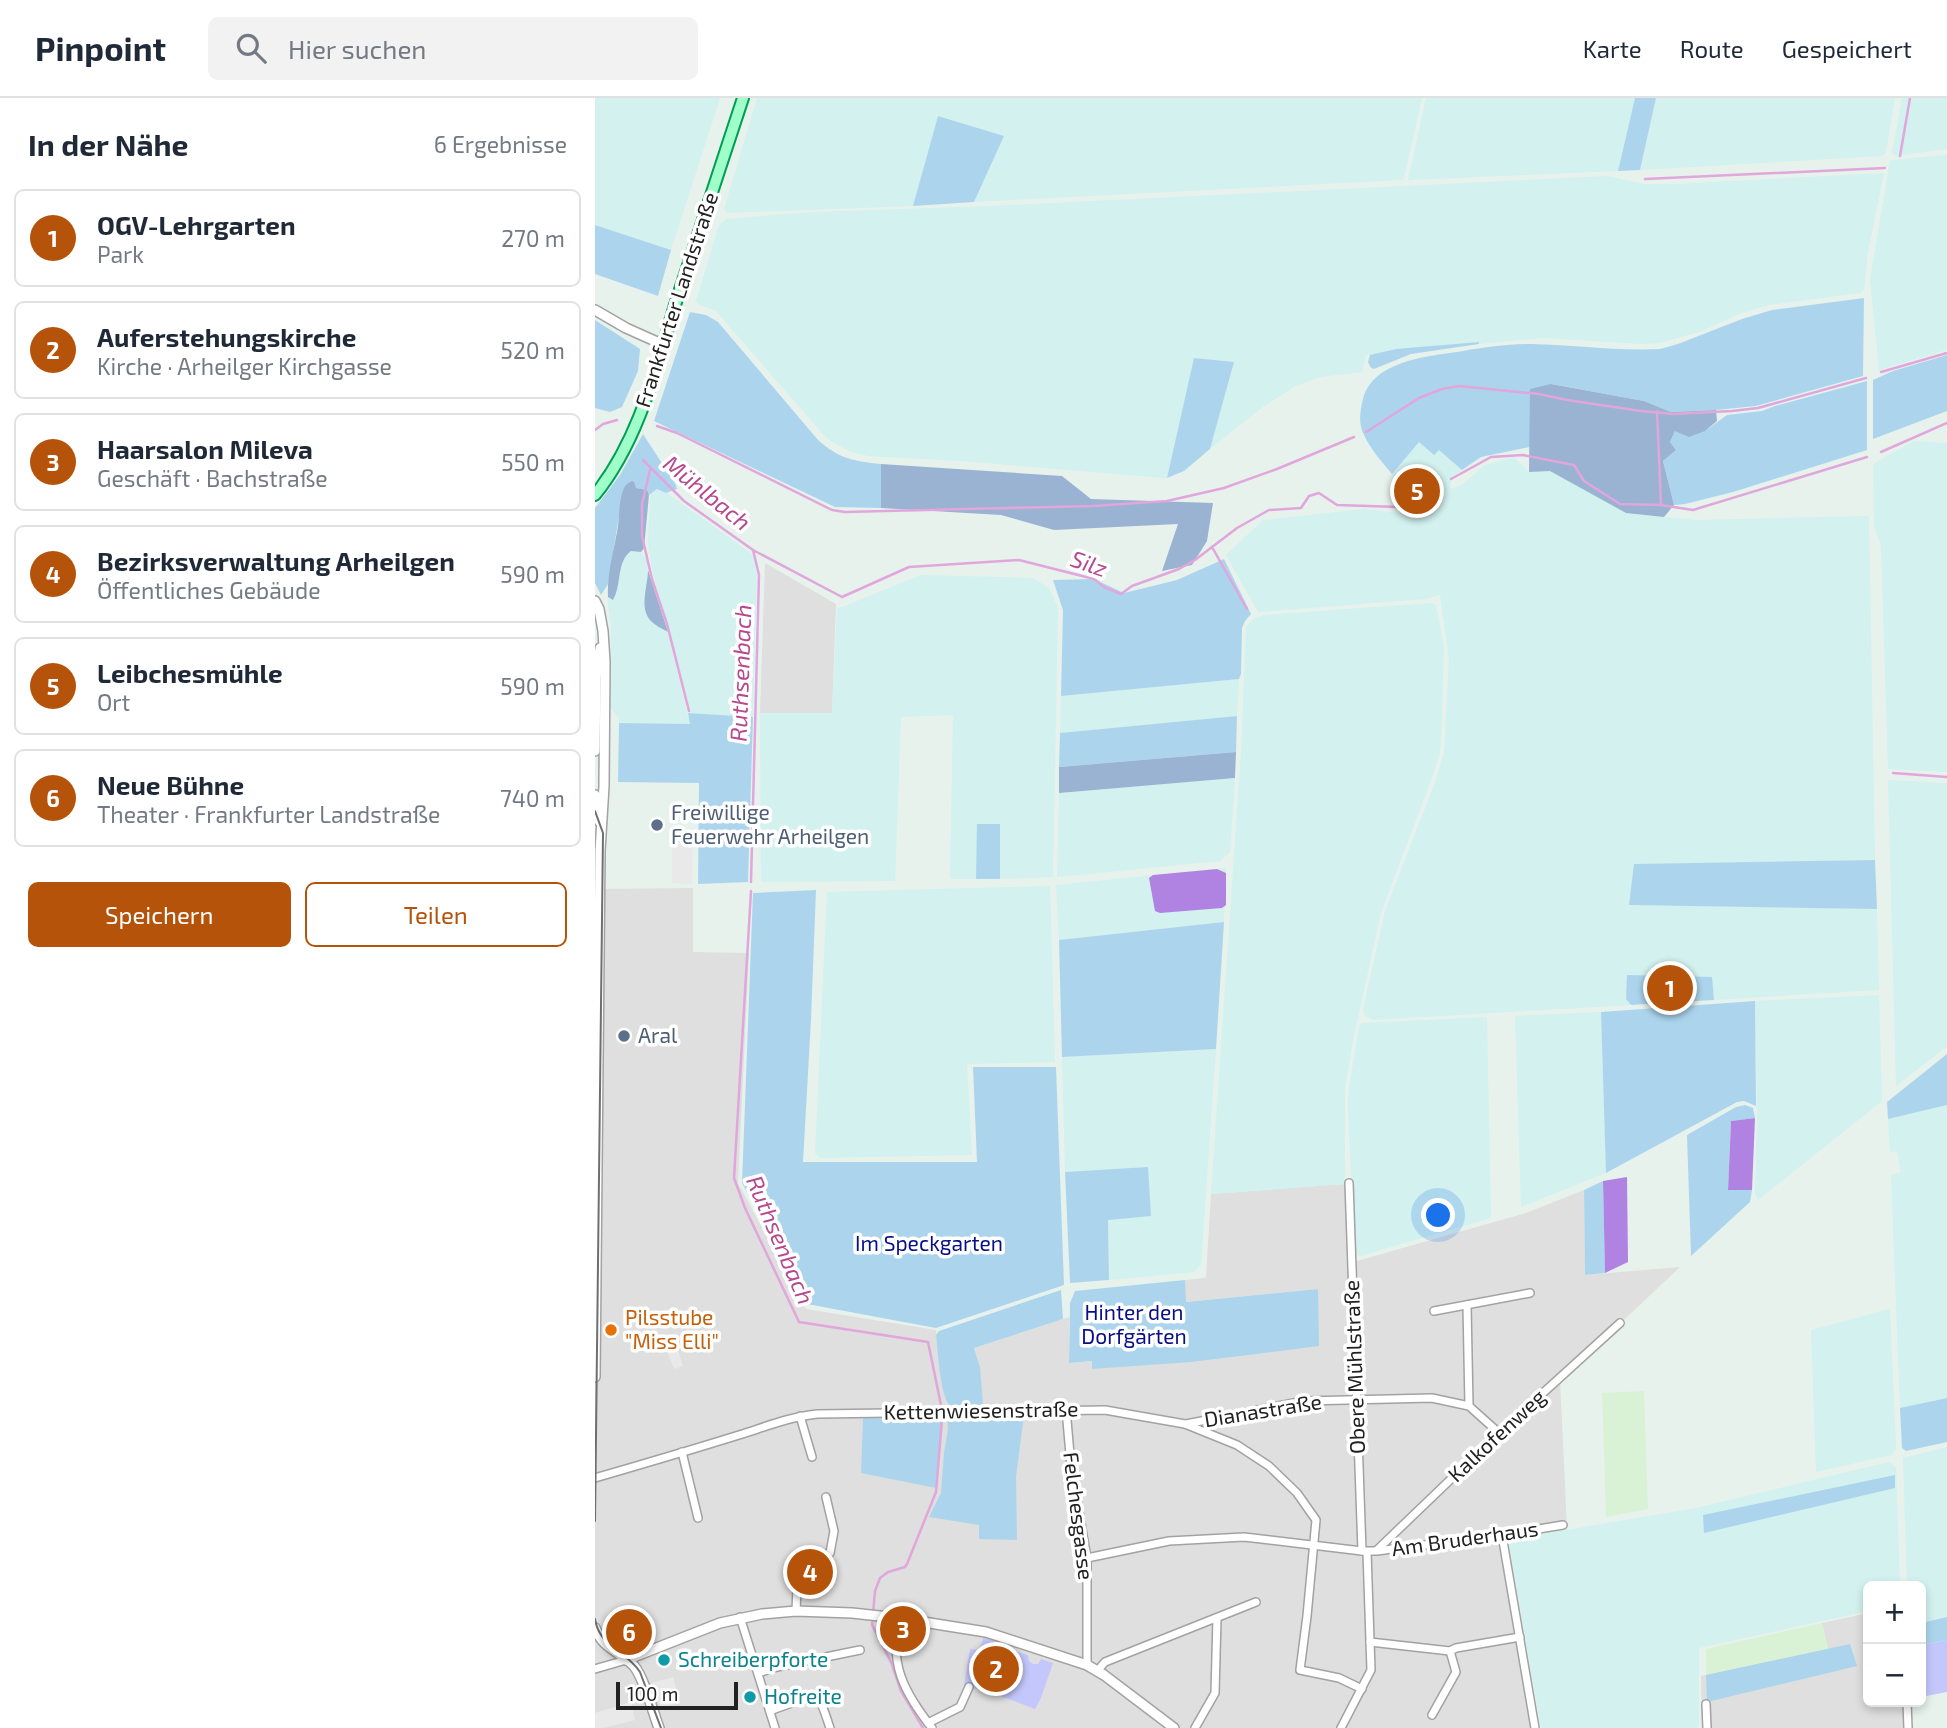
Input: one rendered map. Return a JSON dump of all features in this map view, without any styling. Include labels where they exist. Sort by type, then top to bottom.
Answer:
[{"type":"main road","name":"Frankfurter Landstraße","points":[[595,495],[614,469],[630,439],[646,399],[743,98]]},
{"type":"street","points":[[595,310],[664,345]]},
{"type":"street","points":[[595,601],[600,618],[605,662],[597,1001],[595,1377]]},
{"type":"street","points":[[595,751],[600,618]]},
{"type":"street","points":[[595,795],[601,834]]},
{"type":"street","name":"Obere Mühlstraße","points":[[1341,1728],[1371,1670],[1349,1183]]},
{"type":"street","points":[[1434,1311],[1530,1293]]},
{"type":"street","points":[[1467,1305],[1469,1406],[1499,1433]]},
{"type":"street","name":"Kalkofenweg","points":[[1377,1551],[1499,1433],[1620,1323]]},
{"type":"street","name":"Dianastraße","points":[[1185,1424],[1304,1401],[1431,1398],[1469,1406]]},
{"type":"street","name":"Kettenwiesenstraße","points":[[595,1478],[800,1416],[1066,1409],[1105,1410],[1185,1424],[1237,1445],[1269,1466],[1297,1493],[1315,1520],[1300,1670],[1339,1678],[1361,1689]]},
{"type":"street","name":"Felchesgasse","points":[[1066,1409],[1070,1466],[1087,1558],[1087,1665]]},
{"type":"street","points":[[800,1416],[812,1457]]},
{"type":"street","points":[[682,1452],[698,1518]]},
{"type":"street","points":[[796,1611],[798,1564],[830,1553],[834,1531],[826,1497]]},
{"type":"street","name":"Am Bruderhaus","points":[[1087,1558],[1169,1541],[1220,1537],[1254,1537],[1377,1551],[1563,1525]]},
{"type":"street","points":[[1502,1535],[1535,1728]]},
{"type":"street","points":[[1098,1670],[1105,1662],[1256,1602]]},
{"type":"street","points":[[595,1669],[740,1617],[796,1611],[871,1615],[986,1632],[1087,1665],[1098,1670],[1174,1728]]},
{"type":"street","points":[[740,1617],[775,1728]]},
{"type":"street","points":[[898,1618],[894,1639],[897,1667],[904,1685],[930,1726],[960,1707],[969,1686]]},
{"type":"street","points":[[1195,1728],[1215,1693],[1217,1618]]},
{"type":"street","points":[[595,1628],[609,1648],[634,1666],[659,1728]]},
{"type":"street","points":[[1370,1642],[1450,1651],[1456,1647],[1520,1637]]},
{"type":"street","points":[[758,1673],[860,1650]]},
{"type":"street","points":[[1432,1715],[1456,1672],[1450,1651]]},
{"type":"street","points":[[770,1711],[804,1700],[817,1701],[822,1703],[830,1728]]},
{"type":"street","points":[[1706,1704],[1707,1728]]},
{"type":"street","points":[[1907,1707],[1908,1728]]},
{"type":"shaded area","points":[[595,98],[720,98],[671,250],[595,225]]},
{"type":"shaded area","points":[[757,98],[1422,98],[1402,180],[974,202],[1004,136],[938,116],[913,206],[727,213],[724,209]]},
{"type":"shaded area","points":[[1426,98],[1635,98],[1618,171],[1408,180]]},
{"type":"shaded area","points":[[1656,98],[1895,98],[1886,152],[1883,156],[1640,170]]},
{"type":"shaded area","points":[[1902,98],[1947,98],[1947,149],[1895,156],[1892,153]]},
{"type":"shaded area","points":[[1947,155],[1947,350],[1879,370],[1870,280],[1890,160]]},
{"type":"shaded area","points":[[1884,173],[1868,252],[1864,289],[1861,293],[1769,305],[1741,313],[1702,331],[1660,343],[1543,338],[1413,348],[1366,355],[1362,372],[1320,377],[1296,386],[1264,406],[1210,449],[1234,362],[1195,358],[1167,478],[868,456],[851,452],[829,440],[821,432],[716,311],[696,301],[719,225],[726,219],[813,212],[1608,176],[1643,184],[1675,184]]},
{"type":"shaded area","points":[[1551,384],[1644,401],[1671,412],[1716,410],[1717,421],[1705,431],[1689,437],[1675,431],[1670,442],[1676,450],[1663,461],[1674,505],[1664,517],[1626,513],[1550,471],[1529,472],[1530,389]]},
{"type":"shaded area","points":[[1914,441],[1947,443],[1947,772],[1888,769],[1881,546],[1874,526],[1873,464]]},
{"type":"shaded area","points":[[1419,442],[1439,449],[1462,470],[1452,476],[1450,489],[1462,485],[1485,465],[1514,457],[1529,472],[1549,470],[1626,513],[1696,520],[1869,516],[1875,860],[1635,864],[1629,905],[1877,909],[1879,990],[1714,1000],[1711,977],[1626,999],[1631,1005],[1373,1020],[1364,1015],[1363,1009],[1385,911],[1444,753],[1449,659],[1440,595],[1426,599],[1258,612],[1226,555],[1263,520],[1363,509],[1410,514],[1417,511],[1392,474]]},
{"type":"shaded area","points":[[881,464],[1062,476],[1091,499],[1213,503],[1207,541],[1192,565],[1162,571],[1178,524],[1054,530],[1001,515],[881,508]]},
{"type":"shaded area","points":[[632,481],[636,488],[647,490],[649,495],[644,548],[641,552],[631,551],[623,561],[613,600],[608,597],[608,580],[621,498],[625,486]]},
{"type":"shaded area","points":[[657,489],[661,489],[753,555],[757,575],[753,717],[691,713],[653,575],[648,543],[650,497]]},
{"type":"shaded area","points":[[631,551],[641,552],[647,560],[648,579],[644,593],[653,624],[668,632],[690,724],[619,723],[619,718],[610,707],[611,626],[608,597],[613,600],[615,597],[624,558]]},
{"type":"shaded area","points":[[765,563],[836,604],[832,714],[760,713]]},
{"type":"shaded area","points":[[648,570],[668,632],[652,622],[645,611]]},
{"type":"shaded area","points":[[921,575],[1033,578],[1049,588],[1058,608],[1053,877],[1000,879],[1000,824],[978,824],[976,879],[950,879],[953,715],[901,717],[895,881],[761,882],[760,713],[832,713],[837,609]]},
{"type":"shaded area","points":[[1431,603],[1436,605],[1444,647],[1439,756],[1381,913],[1353,1040],[1345,1089],[1345,1184],[1211,1194],[1241,752],[1246,627],[1254,618],[1264,615]]},
{"type":"shaded area","points":[[1239,679],[1237,716],[1060,733],[1061,696]]},
{"type":"shaded area","points":[[1236,752],[1235,778],[1059,793],[1059,767]]},
{"type":"shaded area","points":[[1235,778],[1230,852],[1220,861],[1057,877],[1059,793]]},
{"type":"shaded area","points":[[1888,780],[1947,783],[1947,1046],[1896,1086]]},
{"type":"shaded area","points":[[672,830],[687,830],[687,834],[693,834],[692,884],[672,883]]},
{"type":"shaded area","points":[[1226,868],[1224,922],[1059,940],[1056,885]]},
{"type":"shaded area","points":[[1217,869],[1226,873],[1226,905],[1222,908],[1160,913],[1155,911],[1149,878],[1153,875]]},
{"type":"shaded area","points":[[1050,886],[1055,1062],[967,1064],[972,1155],[821,1158],[815,1153],[827,892]]},
{"type":"shaded area","points":[[693,888],[693,952],[749,953],[738,1183],[806,1309],[936,1330],[940,1370],[980,1367],[974,1348],[1069,1317],[1069,1363],[1092,1361],[1092,1368],[1317,1289],[1185,1302],[1185,1280],[1206,1278],[1211,1194],[1345,1184],[1350,1257],[1357,1261],[1526,1213],[1584,1190],[1585,1275],[1680,1267],[1560,1380],[1567,1528],[1506,1539],[1538,1728],[595,1728],[595,889]]},
{"type":"shaded area","points":[[1879,995],[1882,1101],[1758,1200],[1755,1194],[1755,1001]]},
{"type":"shaded area","points":[[1601,1012],[1606,1173],[1521,1207],[1515,1016]]},
{"type":"shaded area","points":[[1487,1017],[1491,1218],[1360,1256],[1354,1252],[1348,1105],[1359,1026],[1363,1023]]},
{"type":"shaded area","points":[[1216,1049],[1201,1264],[1194,1272],[1109,1280],[1108,1220],[1148,1167],[1065,1172],[1062,1057]]},
{"type":"shaded area","points":[[1947,1105],[1947,1398],[1900,1408],[1891,1175],[1901,1172],[1897,1151],[1890,1152],[1888,1119]]},
{"type":"shaded area","points":[[1755,1118],[1752,1190],[1728,1190],[1731,1121]]},
{"type":"shaded area","points":[[1627,1177],[1628,1262],[1605,1273],[1603,1181]]},
{"type":"shaded area","points":[[1890,1309],[1896,1449],[1891,1455],[1816,1472],[1811,1330]]},
{"type":"shaded area","points":[[674,1337],[683,1366],[674,1369],[663,1340]]},
{"type":"shaded area","points":[[1644,1391],[1648,1509],[1606,1517],[1602,1393]]},
{"type":"shaded area","points":[[1947,1447],[1947,1617],[1926,1622],[1926,1581],[1907,1581],[1903,1458]]},
{"type":"shaded area","points":[[1889,1462],[1896,1467],[1900,1581],[1863,1581],[1863,1612],[1699,1648],[1699,1728],[1541,1728],[1508,1540],[1696,1508]]},
{"type":"shaded area","points":[[1863,1614],[1863,1707],[1903,1707],[1904,1728],[1702,1728],[1701,1676],[1828,1649],[1822,1623]]},
{"type":"shaded area","points":[[1822,1623],[1828,1649],[1706,1675],[1706,1649]]},
{"type":"shaded area","points":[[984,1636],[1006,1648],[1028,1655],[1033,1664],[1038,1664],[1041,1659],[1053,1663],[1035,1709],[964,1685],[970,1649],[979,1650]]},
{"type":"shaded area","points":[[1947,1640],[1947,1692],[1926,1696],[1926,1644]]},
{"type":"shaded area","points":[[673,1677],[676,1688],[671,1690],[675,1704],[661,1708],[652,1683]]},
{"type":"shaded area","points":[[631,1702],[635,1720],[595,1728],[595,1713]]},
{"type":"green space","points":[[1635,98],[1656,98],[1640,170],[1618,171]]},
{"type":"green space","points":[[938,116],[1004,136],[974,202],[913,206]]},
{"type":"green space","points":[[595,225],[671,250],[658,296],[595,274]]},
{"type":"green space","points":[[1864,298],[1863,376],[1756,406],[1671,412],[1644,401],[1551,384],[1531,433],[1530,447],[1481,457],[1462,470],[1439,450],[1434,455],[1419,442],[1392,474],[1370,446],[1361,426],[1363,399],[1369,386],[1390,368],[1419,358],[1523,344],[1660,349],[1772,310]]},
{"type":"green space","points":[[690,312],[706,315],[718,322],[818,440],[847,458],[881,464],[881,508],[835,507],[654,421]]},
{"type":"green space","points":[[595,320],[640,349],[638,371],[622,407],[610,412],[595,408]]},
{"type":"green space","points":[[1479,342],[1411,354],[1374,369],[1368,362],[1370,355],[1396,349]]},
{"type":"green space","points":[[1947,355],[1947,411],[1873,439],[1873,380],[1893,371]]},
{"type":"green space","points":[[1194,358],[1234,362],[1210,449],[1184,471],[1167,478]]},
{"type":"green space","points":[[1867,381],[1867,450],[1733,492],[1674,505],[1663,461],[1676,450],[1670,442],[1675,431],[1705,431],[1727,415],[1762,411]]},
{"type":"green space","points":[[643,434],[677,489],[666,493],[657,489],[649,495],[647,490],[635,488],[622,497],[608,584],[601,595],[595,583],[595,508],[620,475]]},
{"type":"green space","points":[[1224,559],[1251,614],[1242,628],[1239,679],[1061,696],[1063,610],[1053,580],[1094,579],[1124,593],[1177,580]]},
{"type":"green space","points":[[688,713],[753,717],[748,882],[698,884],[699,783],[618,782],[619,723],[690,724]]},
{"type":"green space","points":[[1237,716],[1236,752],[1059,767],[1060,733]]},
{"type":"green space","points":[[977,824],[1000,824],[1000,879],[976,879]]},
{"type":"green space","points":[[1875,860],[1877,909],[1629,905],[1634,864]]},
{"type":"green space","name":"Im Speckgarten","points":[[816,890],[803,1162],[977,1162],[973,1067],[1056,1067],[1064,1285],[936,1328],[807,1304],[742,1183],[753,893]]},
{"type":"green space","points":[[1224,922],[1216,1049],[1062,1057],[1059,940]]},
{"type":"green space","points":[[1627,975],[1712,977],[1714,1000],[1631,1005],[1626,999]]},
{"type":"green space","points":[[1755,1001],[1756,1106],[1744,1101],[1737,1102],[1606,1173],[1601,1012]]},
{"type":"green space","points":[[1947,1054],[1947,1105],[1888,1119],[1887,1102]]},
{"type":"green space","points":[[1745,1105],[1753,1108],[1755,1118],[1731,1121],[1728,1190],[1752,1190],[1750,1202],[1691,1256],[1687,1135],[1736,1107]]},
{"type":"green space","points":[[1148,1167],[1151,1216],[1108,1220],[1109,1280],[1070,1283],[1065,1172]]},
{"type":"green space","points":[[1603,1181],[1605,1273],[1585,1275],[1584,1190]]},
{"type":"green space","name":"Hinter den Dorfgärten","points":[[1185,1280],[1186,1302],[1318,1289],[1319,1346],[1191,1362],[1092,1369],[1092,1361],[1069,1363],[1070,1303],[1075,1291]]},
{"type":"green space","points":[[1061,1290],[1063,1319],[974,1348],[980,1367],[983,1405],[950,1406],[940,1373],[936,1335],[939,1331]]},
{"type":"green space","points":[[1947,1398],[1947,1442],[1906,1451],[1902,1448],[1900,1408]]},
{"type":"green space","points":[[1024,1415],[1016,1477],[1017,1540],[979,1539],[979,1525],[929,1517],[941,1493],[947,1416]]},
{"type":"green space","points":[[941,1416],[942,1432],[936,1488],[861,1473],[863,1418]]},
{"type":"green space","points":[[1895,1475],[1895,1488],[1704,1533],[1703,1515]]},
{"type":"green space","points":[[1947,1617],[1947,1640],[1926,1644],[1926,1622]]},
{"type":"green space","points":[[1850,1644],[1857,1666],[1707,1702],[1706,1675]]},
{"type":"waterway","points":[[1900,156],[1910,98]]},
{"type":"waterway","points":[[1645,179],[1885,168]]},
{"type":"waterway","points":[[1881,372],[1947,353]]},
{"type":"waterway","points":[[1366,432],[1419,398],[1459,386],[1539,394],[1674,414],[1758,408],[1866,378]]},
{"type":"waterway","points":[[1657,411],[1661,505]]},
{"type":"waterway","points":[[595,430],[603,424],[617,420]]},
{"type":"waterway","points":[[1881,452],[1947,423]]},
{"type":"waterway","points":[[657,426],[677,433],[832,510],[845,512],[1093,506],[1167,501],[1224,488],[1354,437]]},
{"type":"waterway","points":[[1451,479],[1491,457],[1523,455],[1574,465],[1584,481],[1620,504],[1661,505],[1693,510],[1867,457]]},
{"type":"waterway","name":"Silz","points":[[643,460],[684,501],[753,550],[842,597],[909,567],[1019,560],[1094,579],[1104,587],[1121,594],[1132,586],[1179,569],[1195,560],[1237,528],[1269,510],[1301,508],[1309,496],[1319,493],[1337,505],[1399,507]]},
{"type":"waterway","name":"Mühlbach","points":[[650,470],[642,504],[642,536],[689,711]]},
{"type":"waterway","points":[[1212,547],[1247,609]]},
{"type":"waterway","name":"Ruthsenbach","points":[[751,882],[759,575],[753,550]]},
{"type":"waterway","points":[[1893,773],[1947,777]]},
{"type":"waterway","name":"Ruthsenbach","points":[[751,891],[734,1178],[745,1208],[799,1322],[928,1342],[941,1405]]},
{"type":"waterway","name":"Ruthsenbach","points":[[923,1728],[901,1691],[891,1662],[872,1625],[875,1591],[880,1578],[907,1564],[936,1492],[942,1419]]},
{"type":"tram line","points":[[595,811],[603,833],[595,1521]]},
{"type":"tram line","points":[[595,1619],[602,1636],[640,1672],[661,1728]]},
{"type":"place","name":"Leibchesmühle","points":[[1417,491]]},
{"type":"place","name":"Freiwillige Feuerwehr Arheilgen","points":[[657,825]]},
{"type":"place","name":"OGV-Lehrgarten","points":[[1670,988]]},
{"type":"place","name":"Aral","points":[[624,1036]]},
{"type":"place","name":"Pilsstube \"Miss Elli\"","points":[[611,1330]]},
{"type":"place","name":"Bezirksverwaltung Arheilgen","points":[[810,1572]]},
{"type":"place","name":"Haarsalon Mileva","points":[[903,1629]]},
{"type":"place","name":"Neue Bühne","points":[[629,1632]]},
{"type":"place","name":"Schreiberpforte","points":[[664,1660]]},
{"type":"place","name":"Auferstehungskirche","points":[[996,1669]]},
{"type":"place","name":"Hofreite","points":[[750,1697]]}]
